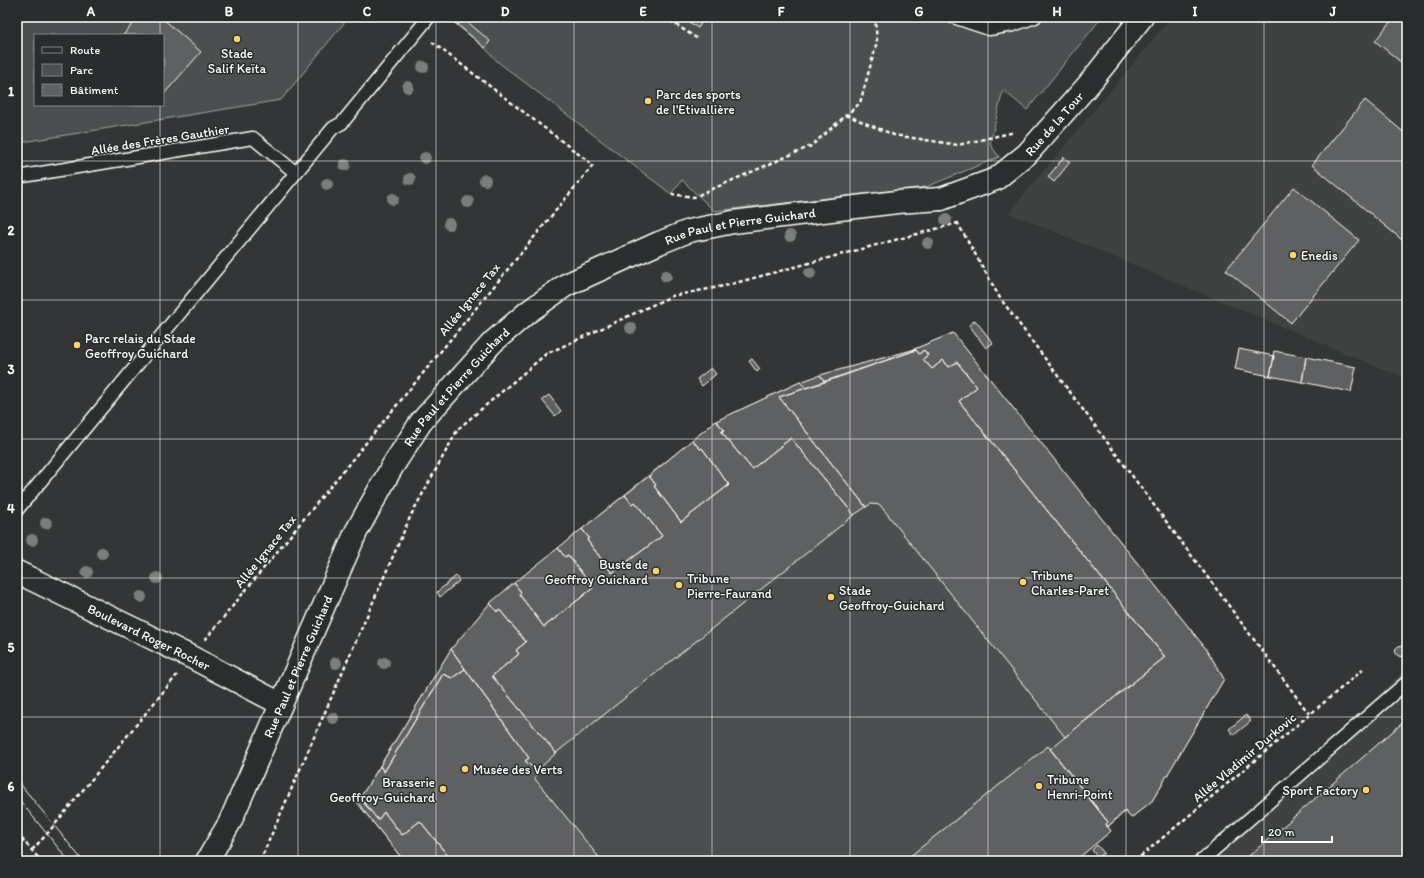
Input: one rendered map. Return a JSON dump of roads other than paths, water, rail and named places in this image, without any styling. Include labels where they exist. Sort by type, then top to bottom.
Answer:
[{"type":"street","name":"Rue de la Tour","points":[[941,199],[996,179],[1027,154],[1089,84],[1142,17]]},
{"type":"street","name":"Rue Paul et Pierre Guichard","points":[[207,861],[230,822],[356,532],[392,467],[421,422],[492,342],[528,312],[566,285],[659,242],[689,231],[733,222],[897,202],[941,199]]},
{"type":"street","name":"Boulevard Roger Rocher","points":[[17,572],[191,657],[281,704]]},
{"type":"lane","points":[[17,510],[333,128],[342,123],[429,17]]},
{"type":"lane","points":[[954,17],[989,29],[1013,25],[1035,17]]},
{"type":"lane","name":"Allée des Frères Gauthier","points":[[17,177],[253,138],[296,173]]},
{"type":"lane","points":[[1201,861],[1407,682]]},
{"type":"tram line","points":[[17,780],[83,861]]},
{"type":"tram line","points":[[17,797],[69,861]]},
{"type":"place","name":"Stade Salif Keïta","points":[[237,39]]},
{"type":"place","name":"Parc des sports de l'Etivallière","points":[[648,101]]},
{"type":"place","name":"Enedis","points":[[1293,255]]},
{"type":"place","name":"Parc relais du Stade Geoffroy Guichard","points":[[77,345]]},
{"type":"place","name":"Buste de Geoffroy Guichard","points":[[656,571]]},
{"type":"place","name":"Tribune Charles-Paret","points":[[1023,582]]},
{"type":"place","name":"Tribune Pierre-Faurand","points":[[679,585]]},
{"type":"place","name":"Stade Geoffroy-Guichard","points":[[831,597]]},
{"type":"place","name":"Musée des Verts","points":[[465,769]]},
{"type":"place","name":"Tribune Henri-Point","points":[[1039,786]]},
{"type":"place","name":"Brasserie Geoffroy-Guichard","points":[[443,789]]},
{"type":"place","name":"Sport Factory","points":[[1366,790]]}]
